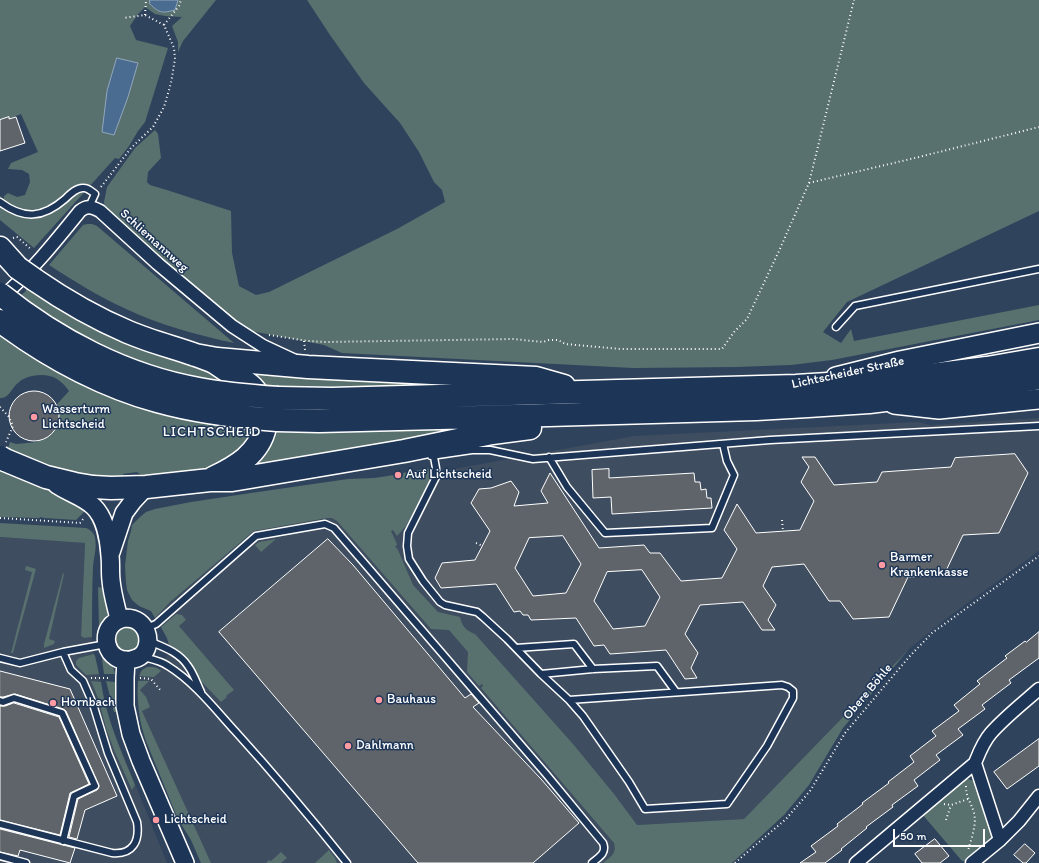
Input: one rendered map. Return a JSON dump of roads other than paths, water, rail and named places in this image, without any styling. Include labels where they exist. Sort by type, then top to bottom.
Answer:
[{"type":"highway","points":[[5,243],[18,269],[74,305],[110,324],[140,337],[215,363],[252,387],[258,394],[264,408],[264,431],[255,449],[250,455],[239,464],[210,480]]},
{"type":"highway","name":"Lichtscheider Straße","points":[[0,294],[14,306],[53,332],[122,367],[159,380],[198,389],[242,396],[332,399],[796,386]]},
{"type":"highway","points":[[0,321],[29,342],[53,356],[121,389],[157,401],[218,414],[277,420],[319,421],[640,412]]},
{"type":"highway","points":[[195,355],[217,359],[306,359],[536,378],[582,392]]},
{"type":"highway","points":[[796,386],[891,380],[986,368],[1039,359]]},
{"type":"highway","points":[[869,402],[966,390],[1039,378]]},
{"type":"highway","name":"Lichtscheider Straße","points":[[640,412],[763,408],[869,402]]},
{"type":"highway","points":[[4,454],[46,477],[75,484],[111,488],[146,487],[210,480],[232,480],[415,454],[492,433],[640,412]]},
{"type":"main road","name":"Lichtscheider Straße","points":[[796,386],[900,361],[1039,333]]},
{"type":"main road","name":"Lichtscheider Straße","points":[[869,402],[939,409],[1039,399]]},
{"type":"street","points":[[0,299],[14,287],[80,211],[83,208],[88,207]]},
{"type":"street","name":"Schliemannweg","points":[[88,207],[100,211],[158,264],[232,326],[263,346],[306,359]]},
{"type":"street","points":[[46,477],[64,489],[87,501],[101,516],[104,522],[110,556],[111,581],[119,619]]},
{"type":"street","points":[[110,556],[124,513],[146,487]]},
{"type":"street","points":[[134,658],[117,658],[110,652],[106,644],[108,630],[112,624],[119,619],[132,619],[139,622],[147,634],[146,648],[134,658],[124,697],[125,706],[130,730],[141,761],[185,863]]},
{"type":"street","points":[[856,863],[975,763],[981,748],[990,734],[1039,689]]},
{"type":"street","points":[[975,763],[1000,840]]},
{"type":"street","points":[[970,857],[1000,840],[1019,821],[1039,796]]},
{"type":"lane","points":[[0,202],[19,213],[43,213],[52,209],[80,188],[86,188],[95,194],[88,207]]},
{"type":"lane","points":[[836,328],[855,306],[1039,269]]},
{"type":"lane","points":[[415,454],[434,456],[472,450],[490,450],[533,459],[785,439],[1039,426]]},
{"type":"lane","points":[[549,457],[567,487],[605,533],[712,528],[734,475],[727,461],[723,444]]},
{"type":"lane","points":[[434,456],[436,477],[408,532],[407,546],[410,559],[423,581],[440,602],[445,605],[477,612],[569,700],[583,716],[629,782],[645,809],[727,804],[767,746],[793,698],[793,691],[782,685],[569,700]]},
{"type":"lane","points":[[203,695],[188,666],[183,660],[147,634],[156,624],[256,536],[325,524],[334,528],[541,768],[603,843],[605,847],[604,852],[592,863]]},
{"type":"lane","points":[[0,658],[20,663],[62,652],[106,644]]},
{"type":"lane","points":[[516,648],[574,644],[593,669]]},
{"type":"lane","points":[[0,824],[112,854],[127,852],[137,839],[137,822],[108,753],[93,704],[82,681],[71,670],[62,652]]},
{"type":"lane","points":[[134,658],[151,659],[166,665],[180,674],[203,695],[264,764],[347,863]]},
{"type":"lane","points":[[541,674],[593,669],[657,666],[676,692]]},
{"type":"lane","points":[[0,701],[3,702],[14,698],[62,713],[95,786],[74,796],[62,841]]},
{"type":"lane","points":[[0,856],[26,863]]},
{"type":"water","points":[[150,0],[178,0],[175,10],[162,12],[150,4]]},
{"type":"water","points":[[117,58],[138,63],[128,97],[114,135],[102,132],[107,91]]},
{"type":"place","name":"Wasserturm Lichtscheid","points":[[34,417]]},
{"type":"place","name":"Auf Lichtscheid","points":[[398,475]]},
{"type":"place","name":"Barmer Krankenkasse","points":[[882,565]]},
{"type":"place","name":"Bauhaus","points":[[379,700]]},
{"type":"place","name":"Hornbach","points":[[53,703]]},
{"type":"place","name":"Dahlmann","points":[[348,746]]},
{"type":"place","name":"Lichtscheid","points":[[156,820]]},
{"type":"district","name":"LICHTSCHEID","points":[[212,432]]}]
